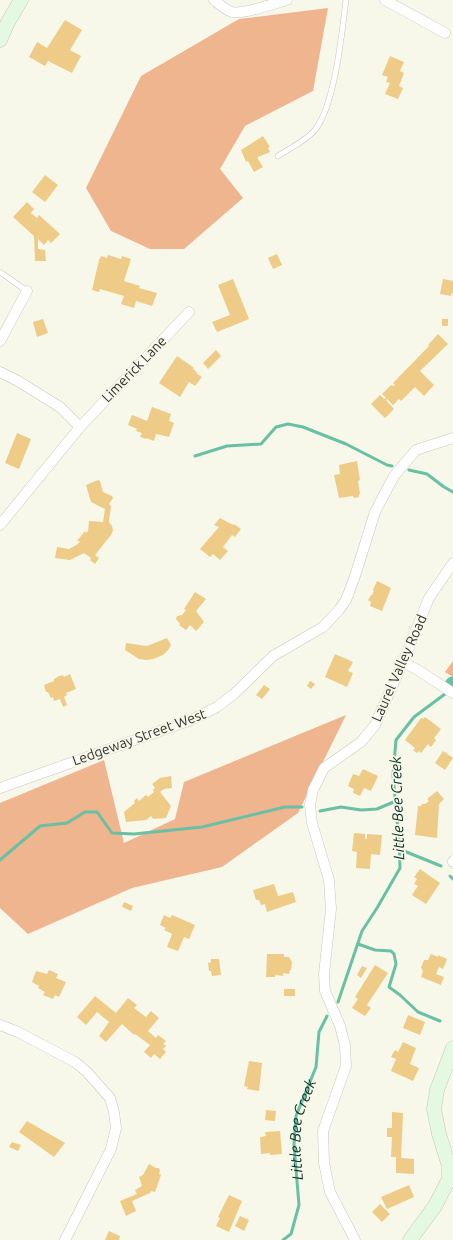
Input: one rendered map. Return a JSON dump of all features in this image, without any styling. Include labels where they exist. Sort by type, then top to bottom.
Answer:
[{"type":"street","points":[[0,40],[20,0]]},
{"type":"street","points":[[214,0],[232,13],[244,12],[287,0]]},
{"type":"street","points":[[385,0],[445,33]]},
{"type":"street","points":[[0,341],[27,291]]},
{"type":"street","name":"Limerick Lane","points":[[0,525],[80,427],[189,312]]},
{"type":"street","points":[[0,372],[18,381],[60,407],[80,427]]},
{"type":"street","name":"Ledgeway Street West","points":[[0,788],[198,717],[217,707],[234,694],[273,656],[323,627],[346,600],[375,512],[394,476],[416,450],[453,438]]},
{"type":"street","name":"Laurel Valley Road","points":[[356,1240],[330,1192],[324,1163],[323,1131],[346,1066],[345,1045],[340,1026],[325,991],[324,974],[331,909],[329,880],[312,823],[310,805],[313,790],[324,768],[362,742],[375,725],[430,598],[453,563]]},
{"type":"street","points":[[403,662],[453,693]]},
{"type":"street","points":[[0,1025],[18,1032],[75,1062],[87,1072],[110,1098],[116,1128],[111,1149],[65,1240]]},
{"type":"street","points":[[410,1240],[435,1206],[451,1180],[449,1166],[439,1134],[434,1109],[437,1090],[453,1048]]},
{"type":"lane","points":[[278,156],[314,131],[323,115],[330,96],[335,74],[346,0]]},
{"type":"lane","points":[[0,272],[27,291]]},
{"type":"shaded area","points":[[328,8],[313,91],[245,126],[220,169],[243,198],[184,249],[150,249],[111,231],[86,188],[141,76],[239,19]]},
{"type":"shaded area","points":[[453,661],[453,677],[445,672]]},
{"type":"shaded area","points":[[346,715],[298,813],[222,867],[132,888],[28,934],[0,908],[0,803],[104,760],[124,843],[175,819],[184,782]]},
{"type":"building","points":[[65,20],[82,30],[70,50],[81,56],[72,73],[48,61],[45,66],[29,57],[37,42],[47,48]]},
{"type":"building","points":[[390,56],[404,62],[400,71],[404,73],[399,86],[403,88],[398,99],[385,94],[390,83],[386,82],[388,77],[382,75]]},
{"type":"building","points":[[263,136],[270,147],[268,148],[270,152],[258,157],[263,167],[254,172],[248,161],[246,162],[241,150]]},
{"type":"building","points":[[45,175],[58,185],[45,202],[32,192]]},
{"type":"building","points":[[27,202],[34,209],[31,213],[37,218],[39,215],[60,234],[51,243],[48,240],[44,245],[38,239],[38,249],[45,250],[46,261],[35,261],[34,236],[13,217]]},
{"type":"building","points":[[277,254],[282,265],[273,269],[268,258]]},
{"type":"building","points":[[108,255],[121,259],[122,256],[131,259],[124,281],[140,286],[139,288],[157,293],[152,306],[136,301],[134,308],[121,304],[124,296],[100,289],[99,292],[92,290],[99,260],[101,256],[107,258]]},
{"type":"building","points":[[233,279],[249,319],[217,332],[212,322],[230,315],[218,285]]},
{"type":"building","points":[[443,279],[453,281],[453,293],[451,296],[440,294]]},
{"type":"building","points":[[43,319],[48,333],[37,337],[33,322]]},
{"type":"building","points":[[442,319],[448,319],[448,326],[442,326]]},
{"type":"building","points":[[438,334],[448,344],[420,371],[434,385],[424,396],[415,387],[401,401],[399,399],[393,405],[387,399],[386,400],[394,409],[385,418],[371,404],[380,395],[384,399],[386,398],[382,394],[391,385],[395,385],[393,383],[429,346],[428,345]]},
{"type":"building","points":[[216,350],[221,356],[208,369],[203,363]]},
{"type":"building","points":[[177,356],[194,368],[193,369],[197,372],[196,373],[202,377],[195,386],[189,382],[180,397],[159,383]]},
{"type":"building","points":[[152,407],[171,414],[169,421],[174,423],[169,437],[156,434],[154,441],[146,439],[140,437],[142,433],[136,431],[137,429],[128,425],[132,415],[147,421]]},
{"type":"building","points":[[17,433],[31,439],[19,469],[5,463]]},
{"type":"building","points":[[357,461],[360,480],[358,481],[359,497],[354,498],[353,496],[339,498],[334,475],[340,474],[339,465]]},
{"type":"building","points":[[98,480],[100,481],[103,492],[112,496],[113,498],[109,504],[111,506],[109,522],[113,530],[111,535],[95,555],[99,558],[95,564],[90,560],[91,558],[84,553],[70,560],[55,558],[57,547],[69,549],[78,544],[80,541],[77,541],[85,531],[86,533],[88,531],[89,521],[103,522],[105,509],[91,502],[86,485]]},
{"type":"building","points":[[220,518],[241,529],[235,537],[232,535],[223,547],[228,551],[220,560],[213,554],[210,557],[200,549],[219,527],[214,525]]},
{"type":"building","points":[[377,581],[391,588],[382,611],[370,606],[371,602],[368,600],[374,591],[373,590]]},
{"type":"building","points":[[195,592],[206,599],[196,611],[204,622],[196,631],[190,625],[186,630],[179,625],[180,624],[176,619],[177,616],[182,615],[186,610],[184,609]]},
{"type":"building","points":[[167,638],[171,645],[168,650],[163,655],[153,659],[139,659],[125,650],[126,643],[147,646]]},
{"type":"building","points":[[335,654],[353,662],[348,671],[353,673],[347,687],[325,677]]},
{"type":"building","points":[[70,674],[76,689],[66,693],[67,695],[64,697],[67,705],[63,707],[60,699],[54,701],[53,697],[51,698],[48,692],[46,692],[44,685],[54,681],[54,679],[59,676],[63,675],[64,677]]},
{"type":"building","points":[[310,681],[315,684],[311,689],[307,686]]},
{"type":"building","points":[[264,685],[270,689],[262,699],[256,695]]},
{"type":"building","points":[[425,717],[441,729],[434,738],[436,740],[431,747],[428,744],[421,753],[419,751],[417,753],[413,750],[415,748],[405,740],[421,718],[423,719]]},
{"type":"building","points":[[443,751],[453,758],[445,770],[435,763]]},
{"type":"building","points":[[363,769],[378,776],[371,791],[364,788],[360,796],[353,793],[354,789],[348,786],[353,774],[359,776]]},
{"type":"building","points":[[171,776],[172,788],[164,789],[160,792],[171,806],[166,818],[153,819],[151,816],[146,820],[126,822],[124,812],[135,803],[134,801],[137,798],[139,801],[146,795],[148,797],[154,792],[153,790],[155,788],[152,784],[160,778]]},
{"type":"building","points":[[437,791],[444,799],[439,804],[437,838],[415,835],[418,806],[421,806],[429,801],[427,799]]},
{"type":"building","points":[[354,833],[365,834],[365,839],[367,839],[367,834],[382,835],[380,855],[371,854],[370,869],[356,868],[357,852],[352,851]]},
{"type":"building","points":[[420,869],[440,883],[426,904],[412,895],[418,886],[414,884],[417,879],[414,877]]},
{"type":"building","points":[[274,884],[278,896],[293,892],[296,902],[267,912],[265,904],[261,905],[259,900],[256,900],[253,890]]},
{"type":"building","points":[[124,902],[133,906],[131,911],[122,907]]},
{"type":"building","points":[[164,915],[170,918],[172,915],[195,925],[189,939],[184,937],[178,951],[167,947],[172,934],[164,930],[166,928],[160,925]]},
{"type":"building","points":[[267,954],[284,954],[284,957],[289,957],[292,962],[289,974],[283,973],[283,976],[275,975],[275,977],[266,977]]},
{"type":"building","points":[[431,954],[447,959],[443,969],[439,967],[436,974],[444,977],[441,985],[421,977],[423,971],[421,968],[424,960],[428,960]]},
{"type":"building","points":[[211,959],[219,959],[221,975],[212,976],[211,971],[209,971],[208,963],[211,962]]},
{"type":"building","points":[[375,965],[388,973],[367,1005],[371,1008],[365,1016],[352,1008],[358,999],[355,997]]},
{"type":"building","points":[[362,966],[367,968],[361,978],[357,975]]},
{"type":"building","points":[[49,970],[58,974],[56,978],[66,982],[59,997],[55,995],[53,999],[43,995],[45,992],[32,982],[36,971],[47,974]]},
{"type":"building","points":[[284,989],[295,989],[295,996],[284,996]]},
{"type":"building","points":[[95,996],[116,1013],[128,998],[137,1005],[134,1008],[146,1017],[151,1011],[159,1018],[148,1031],[156,1038],[158,1035],[166,1041],[163,1044],[166,1046],[163,1049],[166,1052],[160,1059],[154,1054],[151,1058],[144,1052],[150,1045],[135,1034],[134,1035],[122,1024],[106,1042],[99,1036],[109,1022],[97,1012],[86,1025],[77,1017]]},
{"type":"building","points":[[408,1015],[425,1022],[420,1035],[403,1028]]},
{"type":"building","points":[[403,1042],[416,1048],[410,1064],[419,1068],[413,1081],[391,1071],[396,1059],[391,1057],[395,1050],[398,1052]]},
{"type":"building","points":[[249,1061],[262,1063],[259,1091],[247,1089],[248,1087],[244,1086]]},
{"type":"building","points":[[266,1110],[276,1111],[275,1121],[265,1120]]},
{"type":"building","points":[[392,1112],[403,1113],[401,1158],[414,1159],[414,1174],[396,1173],[396,1157],[391,1157],[392,1137],[387,1137],[387,1128],[392,1128]]},
{"type":"building","points":[[27,1121],[65,1143],[54,1157],[19,1132]]},
{"type":"building","points":[[280,1131],[282,1154],[261,1154],[260,1137],[266,1136],[265,1132]]},
{"type":"building","points":[[12,1142],[21,1145],[18,1151],[9,1147]]},
{"type":"building","points":[[149,1164],[159,1168],[159,1174],[161,1175],[155,1192],[151,1191],[150,1193],[132,1201],[136,1211],[126,1216],[120,1201],[137,1194],[135,1190],[142,1186],[139,1177],[143,1175]]},
{"type":"building","points":[[409,1185],[414,1197],[387,1209],[381,1197]]},
{"type":"building","points":[[229,1195],[242,1201],[229,1232],[216,1226],[220,1218],[218,1217]]},
{"type":"building","points":[[380,1204],[390,1214],[382,1222],[372,1212]]},
{"type":"building","points":[[240,1216],[249,1220],[244,1231],[235,1226]]},
{"type":"building","points":[[109,1231],[120,1236],[119,1240],[105,1240]]},
{"type":"waterway","points":[[195,456],[227,446],[261,444],[276,427],[288,424],[303,427],[346,444],[387,465],[392,466]]},
{"type":"waterway","points":[[409,470],[427,474],[453,492]]},
{"type":"waterway","name":"Little Bee Creek","points":[[338,1002],[362,931],[400,868],[393,775],[396,740],[414,717],[445,694]]},
{"type":"waterway","points":[[320,811],[341,807],[361,810],[377,809],[396,801]]},
{"type":"waterway","points":[[0,860],[40,826],[67,823],[85,812],[97,812],[112,833],[134,834],[202,827],[285,807],[302,807]]},
{"type":"waterway","points":[[399,849],[441,866]]},
{"type":"waterway","points":[[450,876],[453,879]]},
{"type":"waterway","points":[[358,944],[375,950],[391,951],[394,954],[396,964],[389,987],[418,1012],[440,1021]]},
{"type":"waterway","name":"Little Bee Creek","points":[[283,1240],[291,1234],[299,1205],[294,1145],[296,1116],[316,1067],[319,1032],[327,1016]]}]
